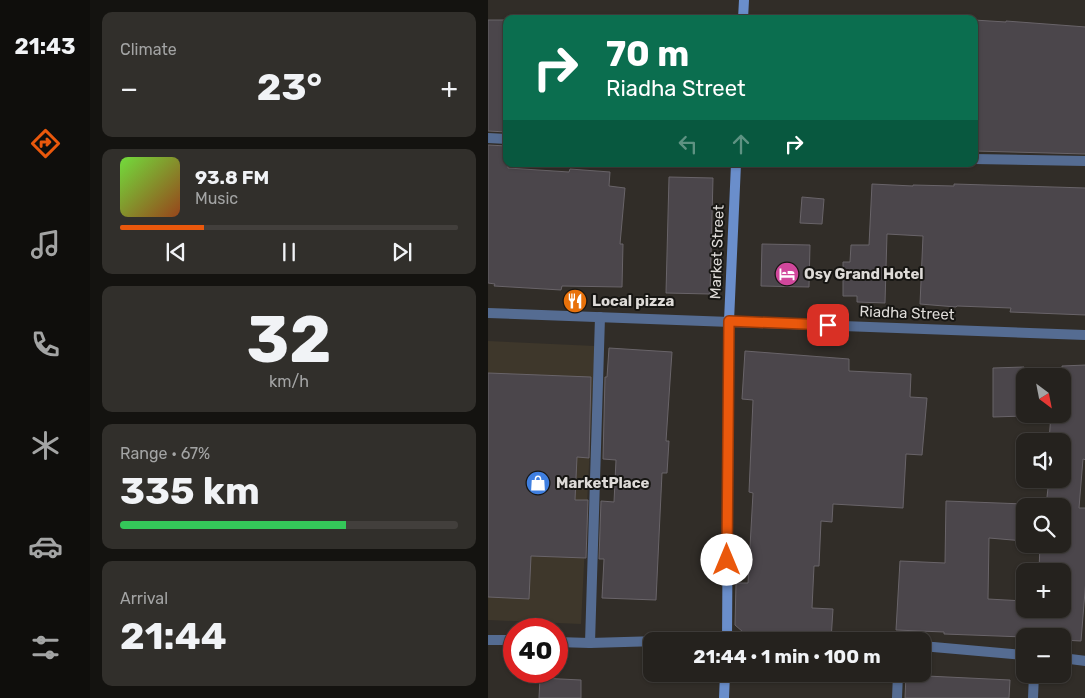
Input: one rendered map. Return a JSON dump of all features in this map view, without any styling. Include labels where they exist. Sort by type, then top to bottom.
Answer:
[{"type":"street","points":[[743,15],[744,0]]},
{"type":"street","points":[[488,138],[503,139]]},
{"type":"street","points":[[978,158],[1086,161]]},
{"type":"street","name":"Market Street","points":[[727,632],[729,321],[736,167]]},
{"type":"street","name":"Riadha Street","points":[[488,313],[1086,336]]},
{"type":"street","points":[[590,643],[600,317]]},
{"type":"street","points":[[488,640],[503,640]]},
{"type":"street","points":[[568,642],[643,642]]},
{"type":"street","points":[[931,647],[1016,654]]},
{"type":"street","points":[[1071,659],[1086,660]]},
{"type":"street","points":[[724,698],[725,682]]},
{"type":"street","points":[[897,698],[898,682]]},
{"type":"street","points":[[1033,698],[1034,683]]},
{"type":"shaded area","name":"MarketPlace","points":[[488,341],[595,346],[581,624],[568,623],[568,618],[503,618],[503,621],[488,620]]},
{"type":"building","points":[[488,20],[503,20],[503,132],[488,131]]},
{"type":"building","points":[[978,20],[1086,27],[1086,154],[978,151]]},
{"type":"building","points":[[488,145],[503,146],[503,167],[569,172],[570,169],[610,172],[609,186],[625,188],[620,244],[623,244],[622,287],[562,286],[561,290],[494,286],[495,284],[488,283]]},
{"type":"building","points":[[669,177],[713,178],[710,294],[666,293]]},
{"type":"building","points":[[872,184],[954,186],[954,184],[1086,188],[1086,315],[1010,312],[1011,308],[920,304],[923,236],[887,234],[885,303],[857,302],[857,296],[843,296],[843,262],[850,262],[851,245],[869,245]]},
{"type":"building","points":[[802,197],[824,199],[822,224],[800,223]]},
{"type":"building","points":[[762,244],[810,245],[809,287],[761,286]]},
{"type":"building","points":[[609,348],[672,352],[666,441],[669,441],[667,473],[662,473],[656,600],[602,598],[604,559],[599,559],[601,501],[614,502],[616,460],[603,459],[605,377],[607,377]]},
{"type":"building","points":[[745,351],[849,359],[849,371],[911,374],[910,397],[927,398],[922,455],[906,454],[903,508],[833,504],[832,522],[821,521],[819,566],[814,566],[812,608],[833,609],[832,632],[743,632],[735,625],[736,583],[748,583],[753,493],[749,492],[753,400],[742,399]]},
{"type":"building","points":[[1086,365],[1086,460],[1083,459],[1079,508],[1086,508],[1086,579],[1081,641],[1071,640],[1071,628],[1016,628],[1016,637],[896,630],[900,561],[945,563],[946,501],[1016,504],[1016,540],[989,538],[988,599],[1016,601],[1016,618],[1071,618],[1071,563],[1039,563],[1040,553],[1071,553],[1071,498],[1047,498],[1048,488],[1071,488],[1071,433],[1050,433],[1050,423],[1071,423],[1071,368],[1062,368],[1062,366]]},
{"type":"building","points":[[1024,367],[1016,368],[1016,416],[993,417],[993,368]]},
{"type":"building","name":"MarketPlace","points":[[488,373],[591,377],[589,458],[577,457],[575,500],[588,500],[586,558],[531,556],[529,599],[488,597]]},
{"type":"building","points":[[931,676],[1010,680],[1009,698],[905,698],[906,682],[931,682]]},
{"type":"building","points":[[568,679],[581,680],[581,698],[539,698],[540,683],[568,683]]},
{"type":"place","name":"Osy Grand Hotel","points":[[787,274]]},
{"type":"place","name":"Local pizza","points":[[575,301]]},
{"type":"place","name":"MarketPlace","points":[[538,483]]},
{"type":"route","points":[[727,560],[729,321],[828,325]]}]
